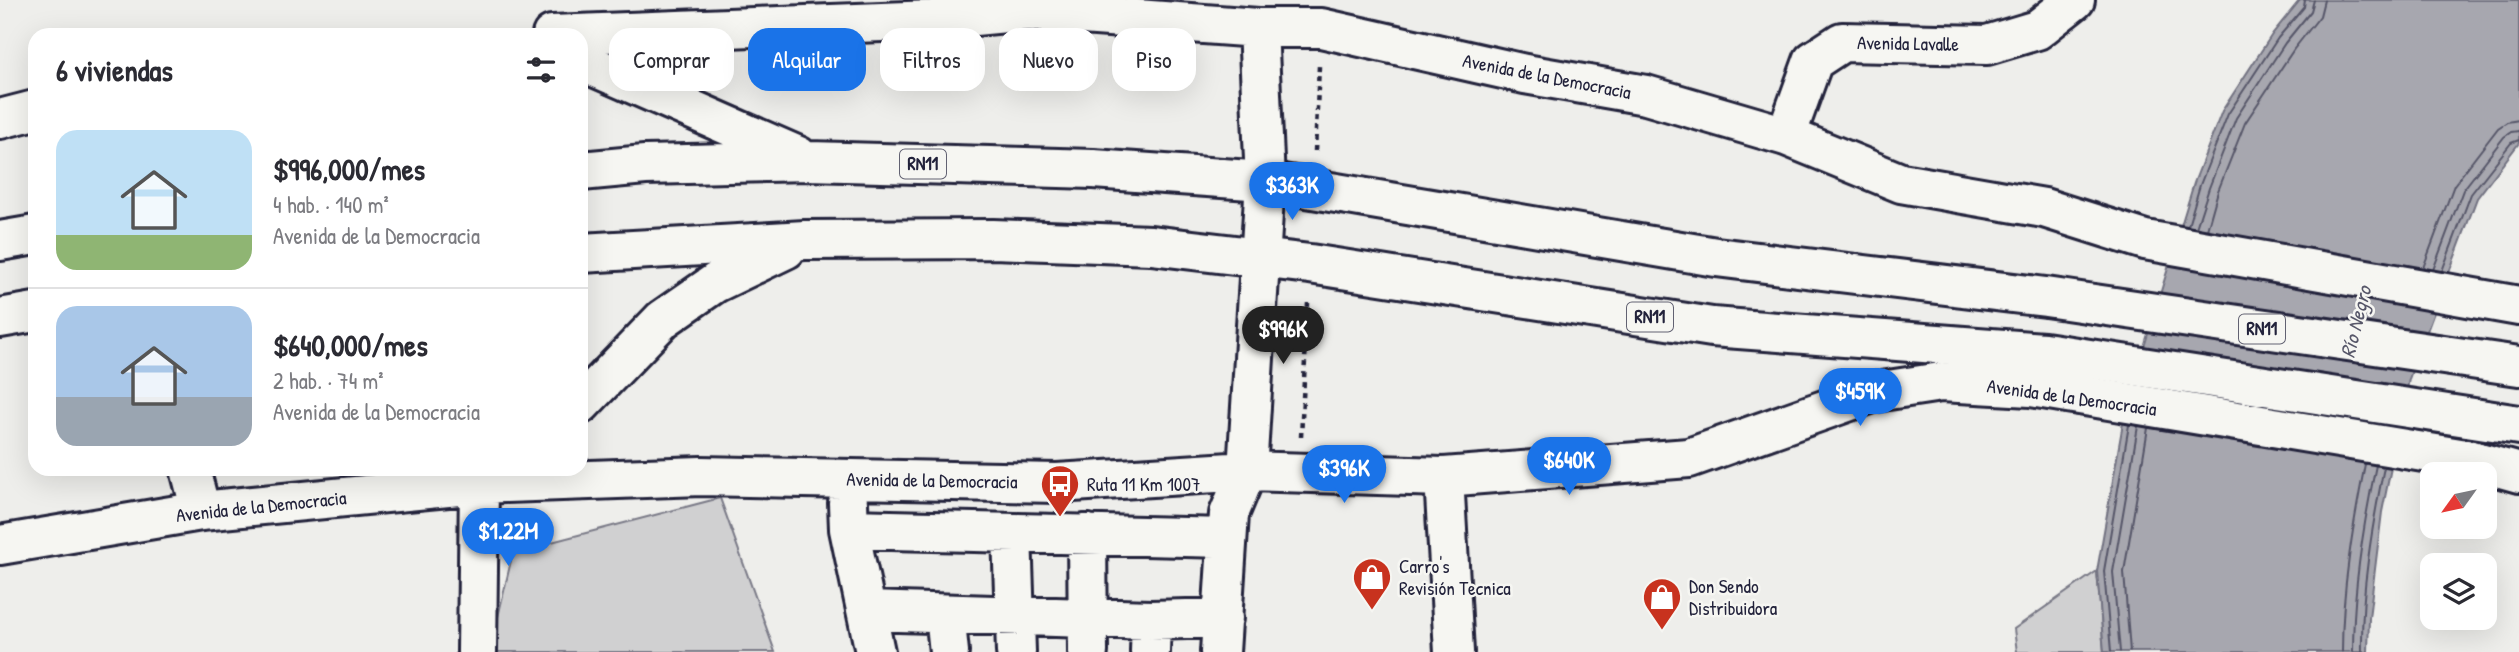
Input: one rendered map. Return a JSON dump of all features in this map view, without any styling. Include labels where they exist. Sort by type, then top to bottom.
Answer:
[{"type":"main road","name":"Avenida Lavalle","points":[[1786,136],[1813,61],[1842,42],[1987,45],[2037,30],[2075,0]]},
{"type":"main road","name":"Avenida de la Democracia","points":[[588,33],[935,10],[1028,11],[1258,28],[1321,28],[1525,74],[1646,95],[1786,136],[1901,183],[2044,208],[2145,240],[2519,306]]},
{"type":"main road","points":[[867,611],[945,614],[1015,634],[1222,635],[1229,514],[1247,471],[1265,181],[1258,28]]},
{"type":"main road","points":[[588,64],[809,161]]},
{"type":"main road","points":[[0,119],[28,112]]},
{"type":"main road","name":"RN11","points":[[588,170],[645,165],[809,161],[1093,169],[1265,181],[1716,257],[2046,298],[2519,366]]},
{"type":"main road","points":[[0,242],[28,237]]},
{"type":"main road","name":"Avenida de la Democracia","points":[[588,253],[806,240],[993,239],[1151,245],[1259,258],[1713,327],[2044,352],[2519,425]]},
{"type":"main road","points":[[588,397],[663,319],[715,283],[806,240]]},
{"type":"main road","points":[[0,318],[28,313]]},
{"type":"main road","name":"Avenida de la Democracia","points":[[0,545],[201,511],[490,476],[701,476],[1057,483],[1247,471],[1444,477],[1689,458],[1825,408],[1888,390],[1941,382],[2031,387],[2472,460],[2519,473]]},
{"type":"main road","points":[[192,476],[201,511]]},
{"type":"main road","points":[[477,652],[490,476]]},
{"type":"main road","points":[[1444,477],[1454,652]]},
{"type":"main road","points":[[851,478],[847,505],[849,528],[875,652]]},
{"type":"main road","points":[[849,528],[1227,538]]},
{"type":"main road","points":[[1012,533],[1015,634]]},
{"type":"main road","points":[[1087,534],[1088,635]]},
{"type":"main road","points":[[945,614],[949,652]]},
{"type":"path","points":[[1315,153],[1319,62]]},
{"type":"path","points":[[1301,449],[1308,292]]},
{"type":"shaded area","points":[[720,498],[775,652],[490,652],[513,552]]},
{"type":"shaded area","points":[[2097,571],[2104,652],[2017,652],[2014,629]]},
{"type":"water","name":"Río Negro","points":[[2300,0],[2519,0],[2519,143],[2477,198],[2409,379],[2382,512],[2369,618],[2368,652],[2104,652],[2097,571],[2126,406],[2194,183],[2222,111],[2273,33]]},
{"type":"place","name":"Ruta 11 Km 1007","points":[[1060,518]]},
{"type":"place","name":"Carro's Revisión Tecnica","points":[[1372,611]]},
{"type":"place","name":"Don Sendo Distribuidora","points":[[1662,631]]}]
